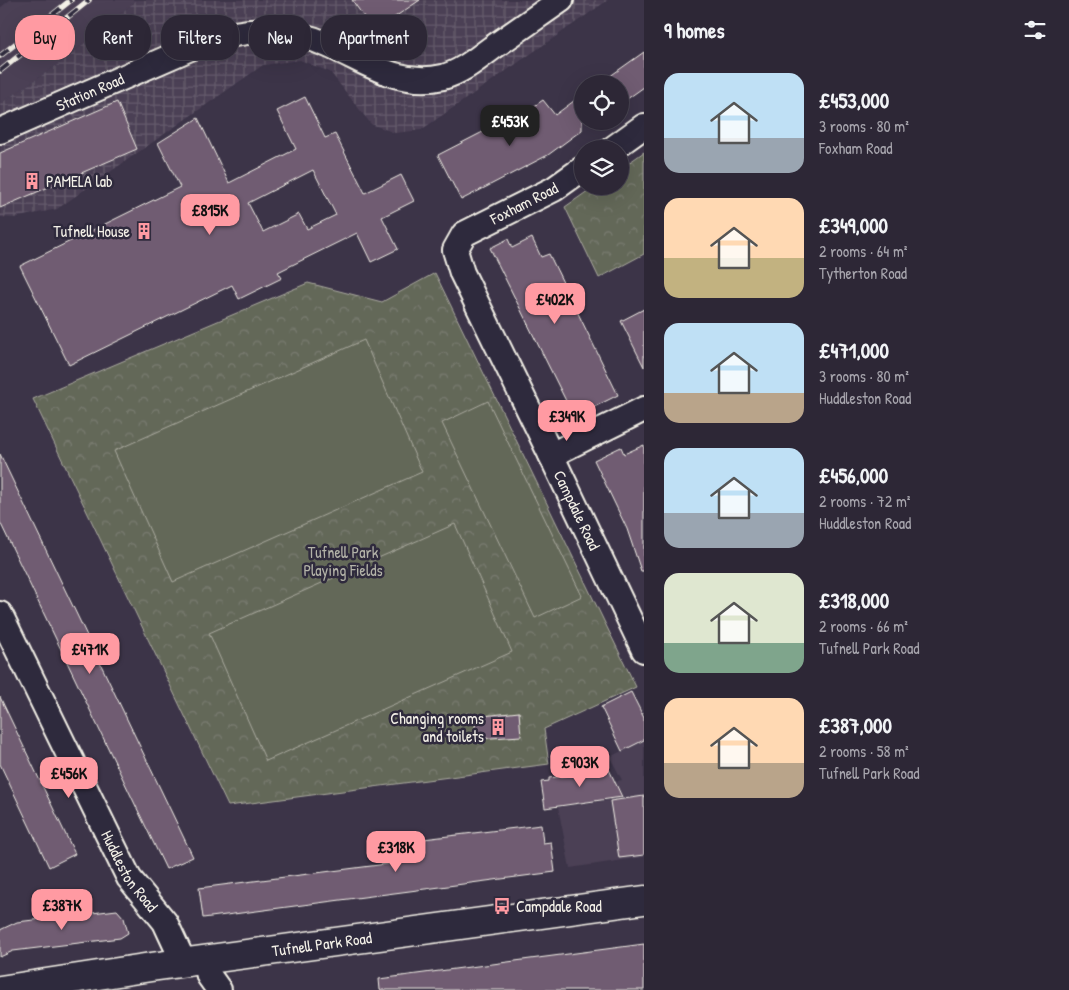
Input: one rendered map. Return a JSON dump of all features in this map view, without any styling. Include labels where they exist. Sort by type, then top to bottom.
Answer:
[{"type":"street","name":"Station Road","points":[[0,131],[202,43],[217,37],[247,31],[279,32],[312,39],[398,77],[431,79],[446,76],[468,65],[561,0]]},
{"type":"street","points":[[625,140],[644,126]]},
{"type":"street","name":"Foxham Road","points":[[464,234],[554,189],[574,175]]},
{"type":"street","name":"Campdale Road","points":[[464,234],[455,250],[462,273],[643,647]]},
{"type":"street","points":[[551,455],[644,409]]},
{"type":"street","name":"Huddleston Road","points":[[0,614],[129,878],[165,922],[194,962],[209,976],[219,990]]},
{"type":"street","name":"Tufnell Park Road","points":[[0,990],[644,900]]},
{"type":"shaded area","points":[[10,0],[137,0],[119,15],[85,15],[85,43],[75,51],[75,15],[15,15],[15,60],[64,60],[0,104],[0,8]]},
{"type":"shaded area","points":[[137,0],[608,0],[421,130],[395,133],[371,124],[330,72],[300,60],[263,65],[57,209],[14,218],[0,217],[0,104],[64,60],[75,60],[75,51],[85,43],[85,60],[151,60],[151,15],[119,15]]},
{"type":"shaded area","points":[[644,740],[644,857],[570,868],[558,807],[610,800],[611,791],[618,781],[622,780],[610,757]]},
{"type":"green space","points":[[644,152],[644,254],[599,278],[565,207],[582,195],[629,195],[629,163]]},
{"type":"green space","name":"Tufnell Park Playing Fields","points":[[435,273],[636,687],[544,729],[549,764],[228,806],[33,399],[308,283],[382,302]]},
{"type":"green space","points":[[364,340],[422,472],[173,582],[114,451]]},
{"type":"green space","points":[[488,401],[582,596],[535,618],[442,423]]},
{"type":"green space","points":[[455,524],[512,652],[266,761],[209,633]]},
{"type":"building","points":[[352,0],[420,0],[398,15],[363,15]]},
{"type":"building","points":[[644,52],[644,87],[629,98],[629,75],[612,75]]},
{"type":"building","name":"Tufnell House","points":[[305,97],[325,138],[335,134],[365,193],[401,175],[414,201],[382,217],[398,249],[371,262],[357,233],[278,272],[282,278],[239,299],[232,285],[69,365],[20,266],[180,187],[158,143],[198,118],[229,183],[296,149],[277,111]],"holes":[[[313,170],[336,215],[307,229],[299,214],[263,232],[248,203]]]},
{"type":"building","points":[[543,100],[555,115],[574,101],[574,130],[582,130],[548,155],[461,200],[438,155],[512,117],[514,120]]},
{"type":"building","name":"PAMELA lab","points":[[117,102],[137,149],[0,208],[0,153]]},
{"type":"building","points":[[532,238],[541,257],[549,254],[618,395],[574,417],[490,248],[508,239],[512,248]]},
{"type":"building","points":[[644,309],[644,367],[621,321]]},
{"type":"building","points":[[644,445],[644,571],[641,571],[627,529],[594,460],[621,447],[624,454]]},
{"type":"building","points":[[0,454],[193,857],[166,869],[0,522]]},
{"type":"building","points":[[631,692],[644,718],[644,740],[622,751],[601,707]]},
{"type":"building","points":[[0,697],[75,854],[49,867],[0,764]]},
{"type":"building","name":"Changing rooms and toilets","points":[[519,712],[521,736],[477,739],[474,717]]},
{"type":"building","points":[[606,763],[622,797],[545,808],[541,782],[549,781],[549,778],[587,773]]},
{"type":"building","points":[[644,796],[644,855],[619,858],[610,801]]},
{"type":"building","points":[[541,825],[543,843],[551,842],[555,872],[203,918],[199,888],[418,860],[415,840]]},
{"type":"building","points":[[117,910],[124,918],[128,933],[120,938],[13,951],[0,957],[0,930],[17,922]]},
{"type":"building","points":[[644,944],[644,990],[380,990],[379,979]]},
{"type":"railway","points":[[0,56],[71,0]]},
{"type":"railway","points":[[0,71],[89,0]]},
{"type":"place","name":"PAMELA lab","points":[[32,181]]},
{"type":"place","name":"Tufnell House","points":[[144,231]]},
{"type":"place","name":"Changing rooms and toilets","points":[[498,727]]},
{"type":"place","name":"Campdale Road","points":[[502,906]]}]
